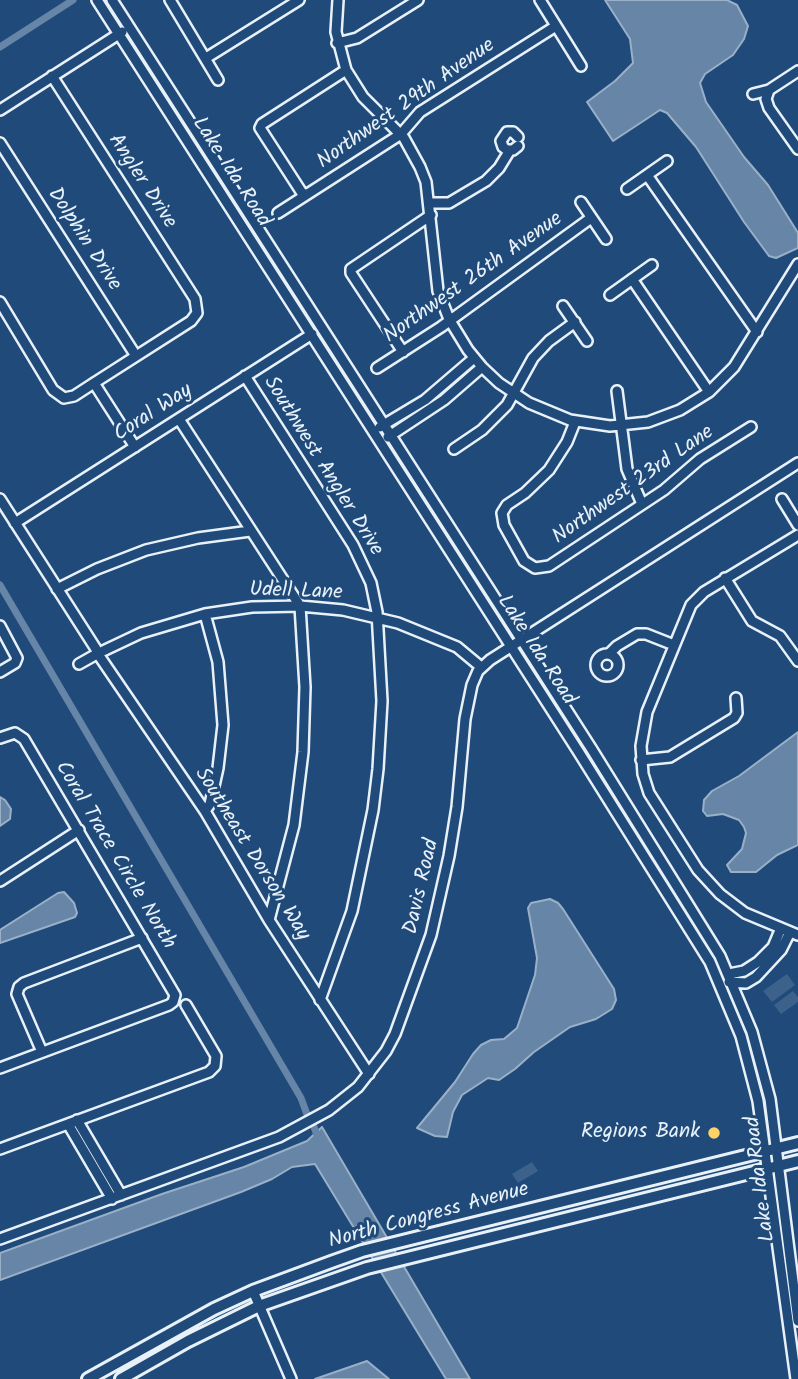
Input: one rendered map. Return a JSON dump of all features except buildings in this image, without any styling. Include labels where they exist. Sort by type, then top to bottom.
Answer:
[{"type":"main road","name":"North Congress Avenue","points":[[88,1379],[180,1326],[253,1291],[362,1251],[798,1143]]},
{"type":"main road","name":"North Congress Avenue","points":[[121,1379],[199,1335],[259,1306],[367,1268],[798,1161]]},
{"type":"main road","points":[[480,1240],[499,1218]]},
{"type":"street","name":"Lake Ida Road","points":[[97,0],[710,962],[741,1036],[770,1149]]},
{"type":"street","name":"Lake Ida Road","points":[[112,0],[631,811],[709,936],[731,979],[752,1032],[765,1077],[770,1149],[796,1379]]},
{"type":"street","points":[[170,0],[218,80]]},
{"type":"street","points":[[206,58],[299,0]]},
{"type":"street","points":[[338,0],[335,21],[337,43],[346,70],[363,97],[401,134],[420,167],[431,215],[438,291],[449,319],[474,358],[514,394],[543,410],[576,422],[622,426],[664,417],[680,410],[709,392],[734,367],[798,264]]},
{"type":"street","points":[[337,43],[357,38],[418,0]]},
{"type":"street","points":[[540,0],[581,66]]},
{"type":"street","name":"Northwest 29th Avenue","points":[[278,213],[401,134],[420,112],[556,26]]},
{"type":"street","points":[[0,110],[129,27]]},
{"type":"street","points":[[306,194],[302,193],[260,128],[262,124],[346,70]]},
{"type":"street","points":[[753,94],[769,90],[798,71]]},
{"type":"street","name":"Angler Drive","points":[[52,76],[195,299],[198,309],[191,321],[136,356]]},
{"type":"street","points":[[769,90],[766,99],[769,108],[798,149]]},
{"type":"street","name":"Dolphin Drive","points":[[0,143],[136,356]]},
{"type":"street","points":[[429,203],[449,203],[486,181],[499,169],[515,144]]},
{"type":"street","points":[[627,189],[667,161]]},
{"type":"street","points":[[647,175],[757,332]]},
{"type":"street","name":"Northwest 26th Avenue","points":[[581,202],[607,239]]},
{"type":"street","points":[[403,352],[351,273],[351,269],[431,215]]},
{"type":"street","name":"Northwest 26th Avenue","points":[[376,368],[441,327],[591,218]]},
{"type":"street","points":[[610,295],[652,265]]},
{"type":"street","points":[[632,279],[709,392]]},
{"type":"street","points":[[0,302],[53,390],[60,396],[74,396],[136,356]]},
{"type":"street","points":[[564,306],[587,341]]},
{"type":"street","points":[[454,449],[495,418],[514,394],[524,370],[533,358],[575,322]]},
{"type":"street","name":"Coral Way","points":[[15,523],[312,334]]},
{"type":"street","points":[[373,431],[425,400],[474,358]]},
{"type":"street","points":[[380,442],[444,400],[482,367]]},
{"type":"street","name":"Southwest Angler Drive","points":[[245,376],[362,560],[374,594],[378,618],[382,701],[368,844],[352,911],[320,1000]]},
{"type":"street","points":[[94,383],[135,447]]},
{"type":"street","points":[[617,391],[627,468],[642,504]]},
{"type":"street","points":[[179,419],[300,606],[305,687],[303,752],[291,836],[269,920]]},
{"type":"street","name":"Northwest 23rd Lane","points":[[576,422],[549,470],[504,509],[501,518],[524,561],[535,568],[548,566],[663,490],[700,459],[751,427]]},
{"type":"street","points":[[481,667],[798,463]]},
{"type":"street","name":"Southeast Dorson Way","points":[[0,499],[205,811],[269,920],[369,1074]]},
{"type":"street","points":[[782,499],[798,525]]},
{"type":"street","points":[[57,589],[97,569],[146,550],[198,538],[250,531]]},
{"type":"street","points":[[710,962],[723,977],[731,979],[758,962],[790,932],[745,913],[720,894],[698,870],[653,802],[646,784],[641,760],[643,726],[691,605],[724,578],[798,535]]},
{"type":"street","points":[[724,578],[752,621],[777,633],[794,647],[798,661]]},
{"type":"street","name":"Udell Lane","points":[[79,664],[141,633],[205,614],[253,607],[300,606],[343,610],[378,618],[443,640],[468,655],[481,667]]},
{"type":"street","points":[[205,614],[218,662],[223,725],[218,768],[210,804],[205,811]]},
{"type":"street","points":[[0,626],[17,658],[15,663],[0,672]]},
{"type":"street","points":[[609,654],[637,634],[646,634],[674,645]]},
{"type":"street","name":"Davis Road","points":[[0,1239],[279,1137],[329,1110],[358,1087],[369,1074],[395,1034],[430,935],[452,843],[470,695],[473,680],[481,667]]},
{"type":"street","points":[[641,760],[675,755],[734,718],[737,713],[736,698]]},
{"type":"street","name":"Coral Trace Circle North","points":[[0,738],[11,733],[24,739],[174,992],[175,999],[169,1005],[42,1052]]},
{"type":"street","points":[[610,802],[622,804],[631,811]]},
{"type":"street","points":[[0,881],[79,831]]},
{"type":"street","points":[[0,1068],[42,1052],[17,994],[19,987],[142,938]]},
{"type":"street","points":[[0,1149],[208,1072],[216,1061],[214,1052],[186,1005]]},
{"type":"street","points":[[73,1122],[117,1197]]},
{"type":"street","name":"Lake Ida Road","points":[[772,1167],[798,1321]]},
{"type":"street","points":[[253,1291],[291,1379]]},
{"type":"shaded area","points":[[605,0],[727,0],[737,5],[748,26],[744,39],[733,55],[705,74],[700,83],[706,102],[744,157],[768,185],[798,233],[798,248],[776,258],[769,256],[696,147],[667,113],[660,110],[613,141],[587,102],[633,63],[630,39]]},
{"type":"shaded area","points":[[798,732],[798,845],[777,855],[756,872],[731,872],[727,865],[742,849],[746,833],[744,827],[739,820],[723,814],[707,816],[703,811],[704,800],[712,791],[739,776]]},
{"type":"shaded area","points":[[0,797],[11,809],[10,819],[0,826]]},
{"type":"shaded area","points":[[64,892],[74,903],[77,913],[75,917],[0,943],[0,930],[58,893]]},
{"type":"shaded area","points":[[550,899],[563,909],[614,989],[616,1000],[612,1009],[596,1019],[570,1027],[499,1080],[488,1078],[462,1095],[453,1112],[447,1137],[435,1136],[417,1128],[481,1045],[491,1040],[504,1039],[517,1028],[535,975],[537,958],[528,908],[531,903]]},
{"type":"shaded area","points":[[787,974],[795,985],[772,1002],[763,991]]},
{"type":"shaded area","points":[[793,991],[798,1002],[781,1014],[774,1005]]},
{"type":"shaded area","points":[[322,1127],[470,1379],[446,1379],[315,1164],[292,1167],[241,1192],[0,1280],[0,1253],[244,1167],[307,1141]]},
{"type":"shaded area","points":[[532,1162],[538,1171],[518,1183],[512,1174]]},
{"type":"shaded area","points":[[367,1361],[389,1379],[315,1379]]},
{"type":"waterway","points":[[0,47],[73,0]]},
{"type":"waterway","points":[[0,585],[301,1098],[308,1117]]},
{"type":"waterway","points":[[314,1127],[320,1143]]},
{"type":"place","name":"Regions Bank","points":[[714,1133]]}]
